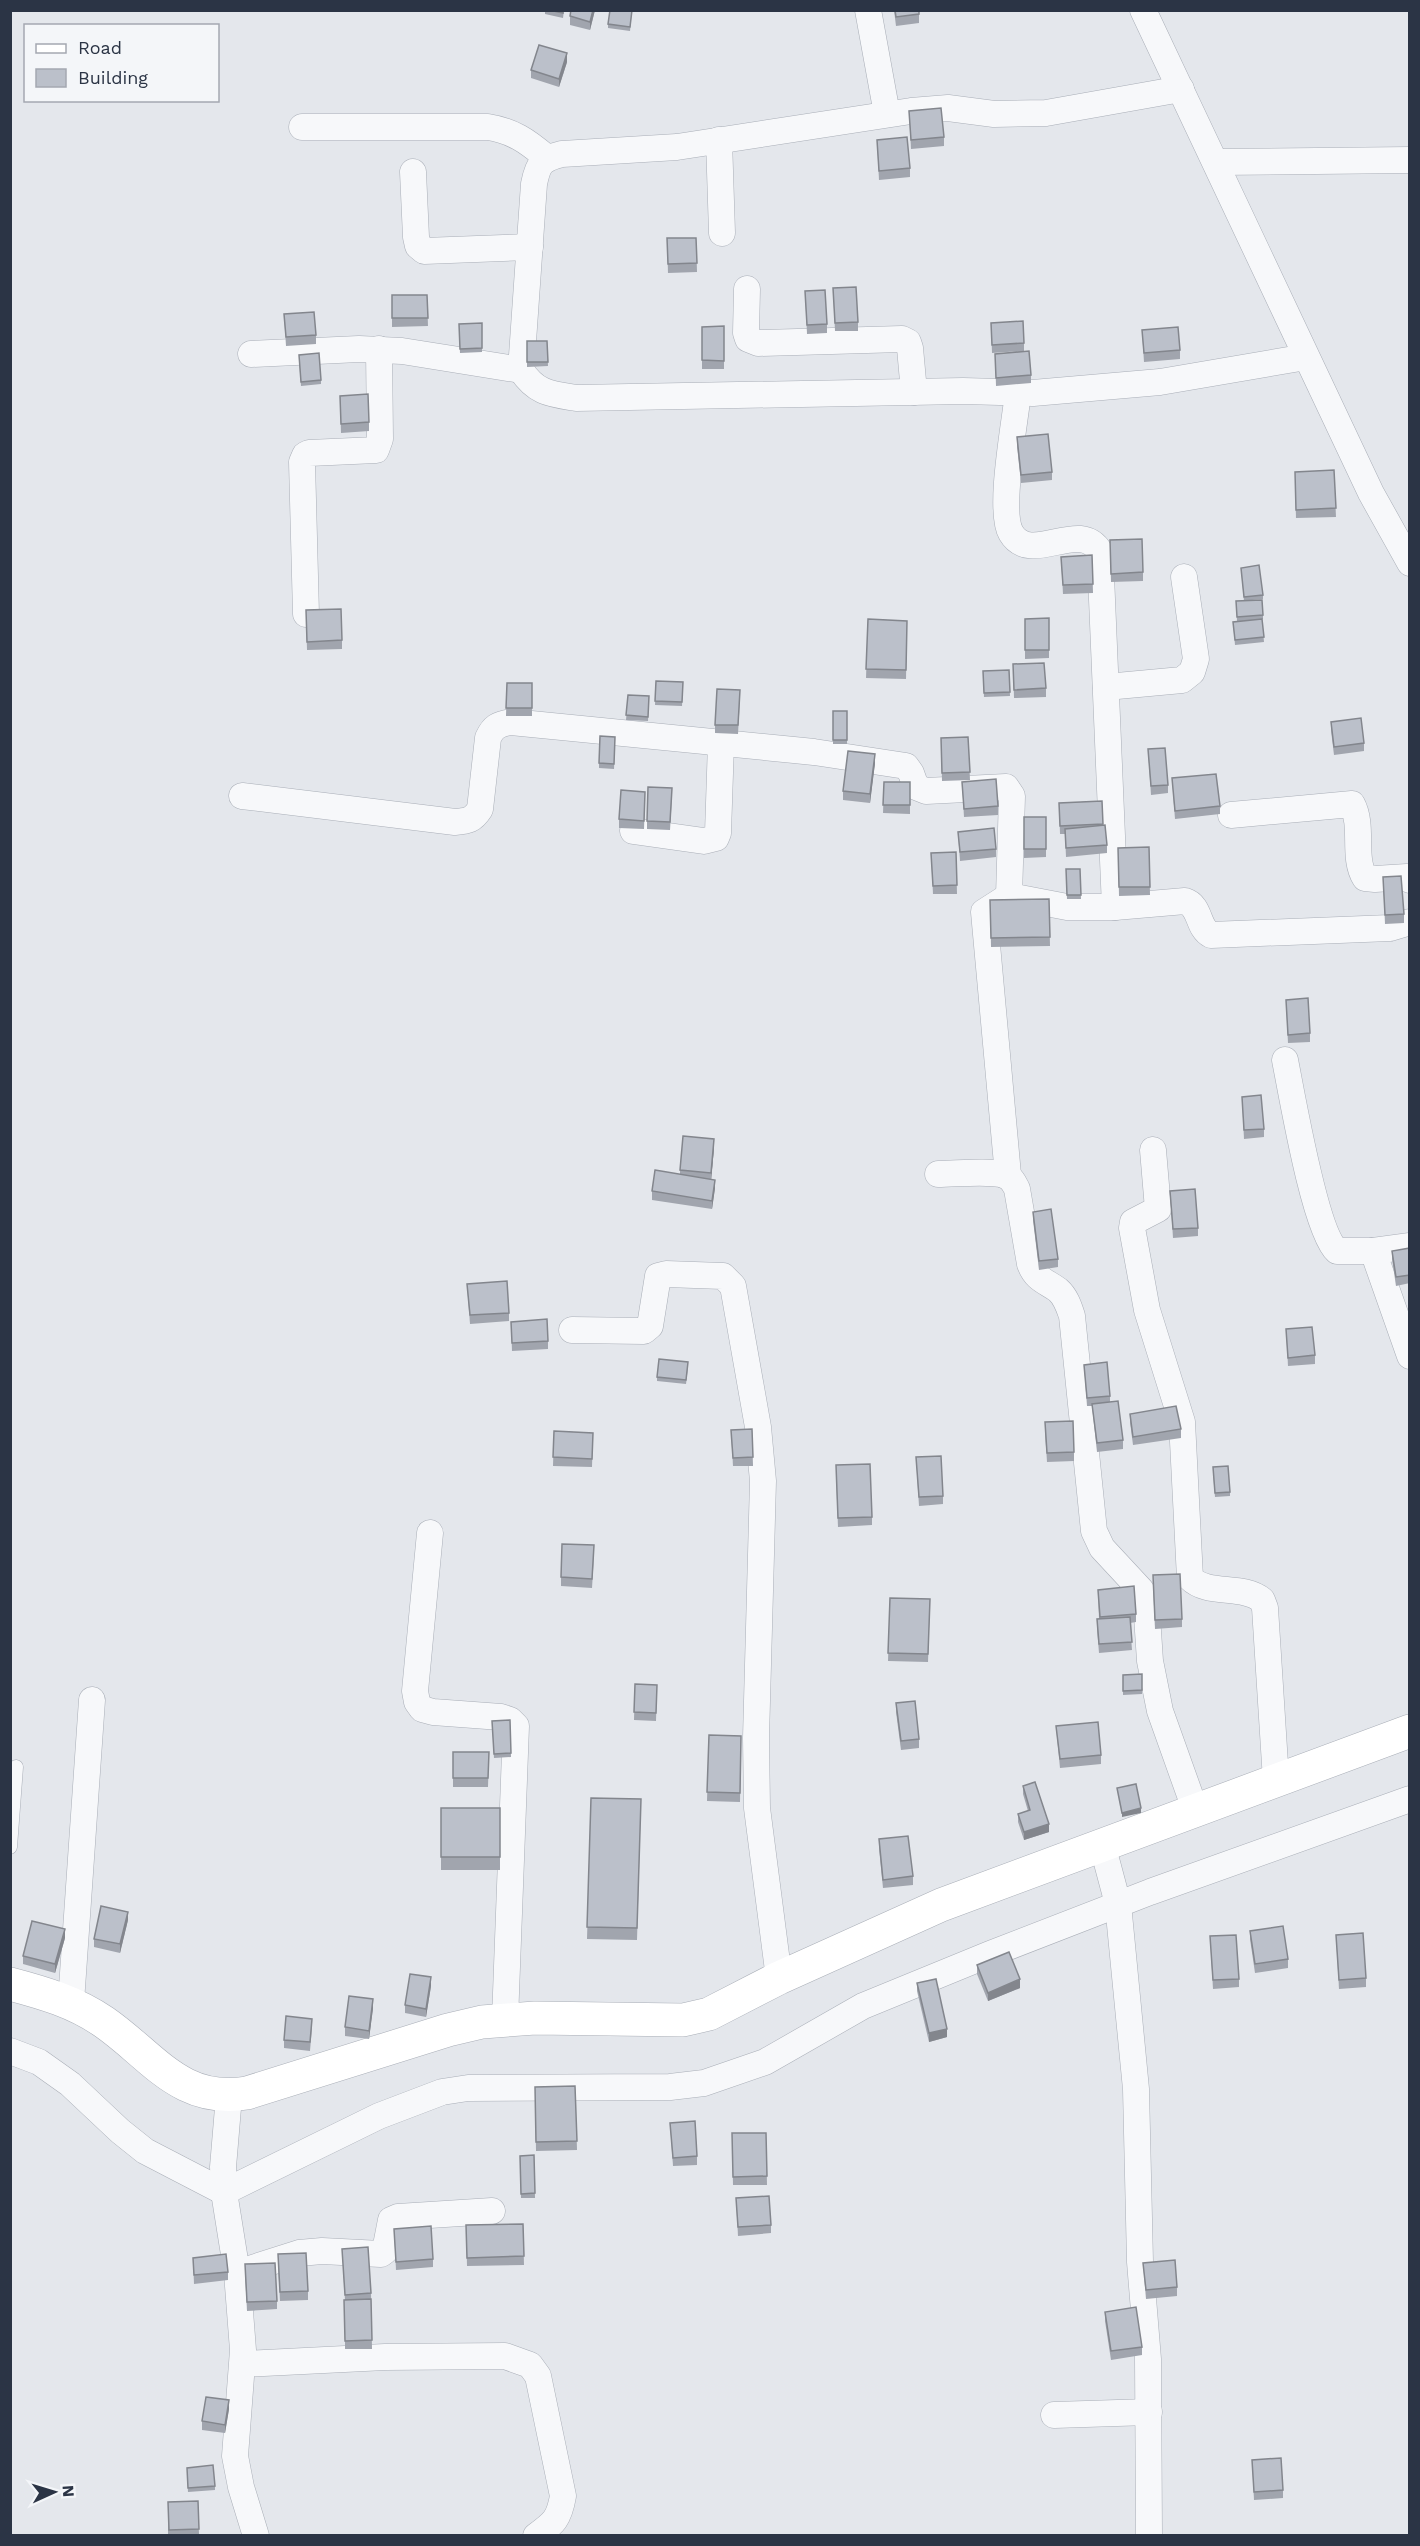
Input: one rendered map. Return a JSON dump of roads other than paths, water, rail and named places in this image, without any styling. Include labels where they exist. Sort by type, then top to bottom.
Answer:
[{"type":"main road","points":[[10,1984],[71,2002],[105,2023],[177,2081],[202,2093],[229,2096],[247,2093],[448,2030],[505,2020],[535,2018],[683,2020],[709,2014],[779,1978],[941,1905],[1105,1852],[1276,1779],[1410,1731]]},
{"type":"street","points":[[868,10],[887,114]]},
{"type":"street","points":[[1143,10],[1371,494],[1410,563]]},
{"type":"street","points":[[1181,88],[1046,113],[993,114],[966,108],[948,108],[887,114],[677,147],[562,154],[546,158],[537,169],[534,184],[521,370],[529,383],[538,388],[550,394],[576,398],[914,392],[1018,393],[1160,382],[1306,357]]},
{"type":"street","points":[[303,127],[488,127],[503,129],[522,137],[546,158]]},
{"type":"street","points":[[719,141],[722,233]]},
{"type":"street","points":[[1216,162],[1410,160]]},
{"type":"street","points":[[413,172],[416,237],[418,246],[424,251],[530,248]]},
{"type":"street","points":[[747,289],[746,333],[748,339],[758,342],[902,339],[908,342],[910,348],[914,392]]},
{"type":"street","points":[[251,354],[379,349],[521,370]]},
{"type":"street","points":[[306,614],[302,462],[305,455],[309,453],[376,450],[380,439],[379,349]]},
{"type":"street","points":[[1018,393],[1006,499],[1007,525],[1012,536],[1023,544],[1032,546],[1074,538],[1088,540],[1101,552],[1115,907]]},
{"type":"street","points":[[1106,687],[1182,680],[1192,672],[1196,659],[1184,577]]},
{"type":"street","points":[[242,796],[455,822],[467,821],[475,817],[480,809],[488,738],[492,729],[500,724],[511,722],[814,752],[906,766],[916,787],[926,791],[1006,787],[1012,796],[1009,897]]},
{"type":"street","points":[[633,831],[704,841],[716,838],[721,743]]},
{"type":"street","points":[[1231,815],[1352,804],[1356,819],[1361,867],[1365,878],[1407,878],[1410,880]]},
{"type":"street","points":[[1006,1176],[1008,1175],[984,912],[1009,897],[1067,906],[1115,907],[1185,901],[1194,907],[1203,927],[1211,935],[1390,928],[1410,922]]},
{"type":"street","points":[[1285,1060],[1309,1178],[1328,1238],[1337,1251],[1373,1251],[1410,1246]]},
{"type":"street","points":[[1153,1150],[1158,1209],[1151,1215],[1137,1219],[1133,1222],[1132,1228],[1147,1310],[1182,1422],[1190,1578],[1202,1585],[1249,1593],[1262,1600],[1265,1608],[1276,1779]]},
{"type":"street","points":[[938,1174],[1006,1176],[1012,1180],[1017,1189],[1030,1264],[1034,1274],[1039,1280],[1059,1291],[1066,1300],[1072,1316],[1095,1531],[1106,1553],[1136,1584],[1146,1602],[1150,1661],[1160,1711],[1196,1812]]},
{"type":"street","points":[[1373,1251],[1410,1356]]},
{"type":"street","points":[[572,1330],[644,1331],[650,1326],[658,1276],[666,1274],[723,1276],[732,1286],[758,1427],[763,1481],[756,1738],[757,1808],[779,1978]]},
{"type":"street","points":[[430,1533],[415,1691],[417,1702],[422,1709],[433,1712],[501,1717],[510,1720],[516,1726],[505,2020]]},
{"type":"street","points":[[71,2002],[92,1700]]},
{"type":"street","points":[[10,2051],[39,2062],[70,2084],[145,2151],[223,2179],[442,2092],[468,2088],[670,2087],[704,2084],[765,2062],[863,2006],[1116,1895],[1410,1799]]},
{"type":"street","points":[[1105,1852],[1116,1895],[1136,2089],[1140,2262],[1149,2412],[1149,2535]]},
{"type":"street","points":[[229,2096],[223,2179],[237,2273],[243,2364],[235,2456],[240,2487],[256,2535]]},
{"type":"street","points":[[237,2273],[288,2255],[305,2252],[381,2254],[385,2251],[391,2220],[398,2217],[492,2211]]},
{"type":"street","points":[[243,2364],[465,2354],[505,2355],[530,2365],[538,2376],[563,2496],[560,2512],[553,2523],[536,2535]]},
{"type":"street","points":[[1054,2415],[1149,2412]]},
{"type":"lane","points":[[10,1847],[16,1767]]}]
